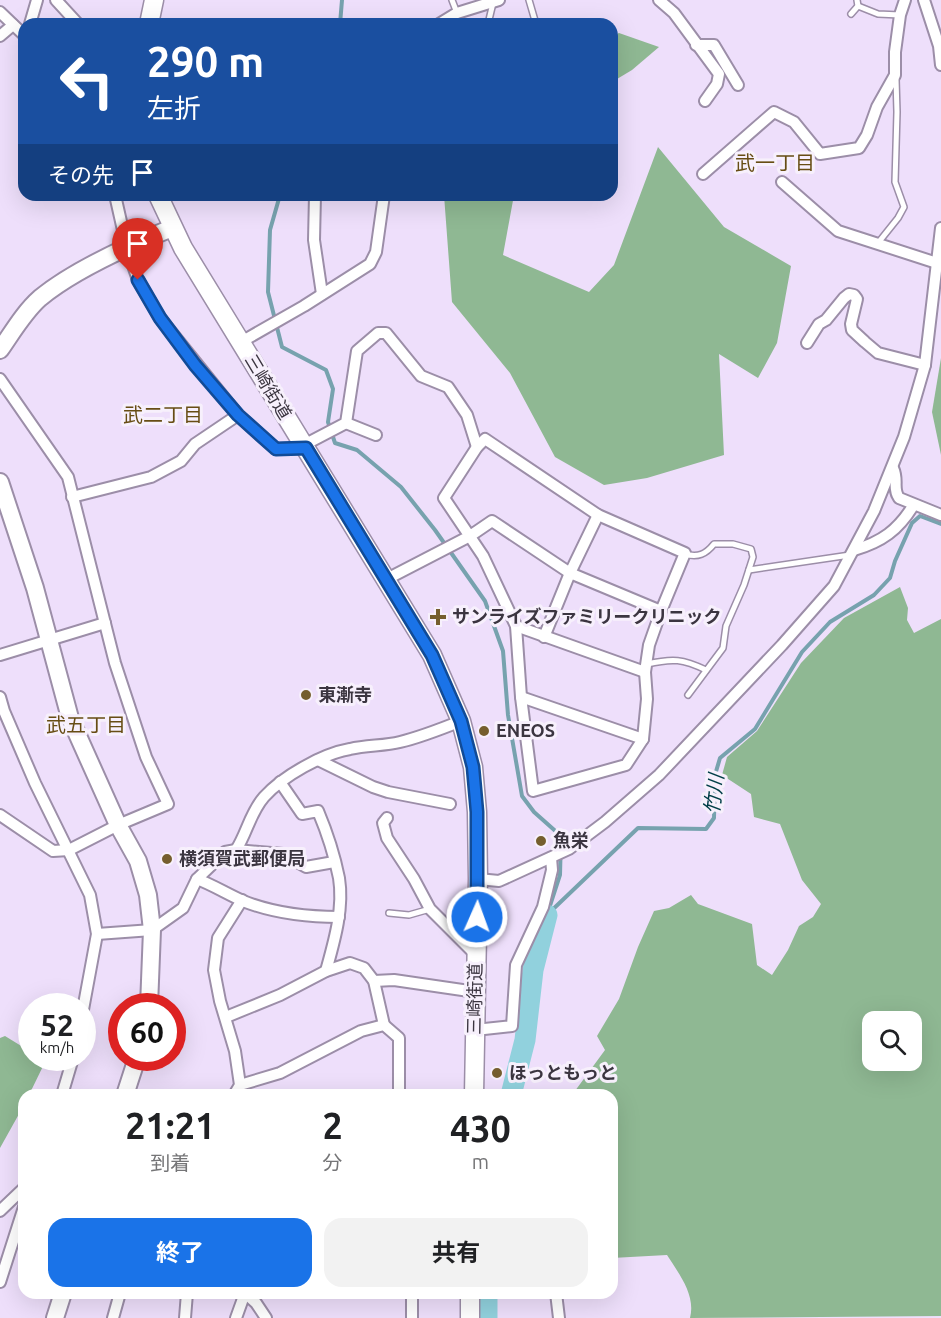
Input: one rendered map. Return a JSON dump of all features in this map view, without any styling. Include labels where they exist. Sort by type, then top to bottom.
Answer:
[{"type":"main road","points":[[150,18],[154,0]]},
{"type":"main road","name":"三崎街道","points":[[161,201],[172,228],[432,655],[461,721],[473,767],[477,812],[474,1089]]},
{"type":"main road","points":[[470,1299],[470,1318]]},
{"type":"street","points":[[32,18],[37,0]]},
{"type":"street","points":[[56,0],[72,18]]},
{"type":"street","points":[[659,0],[674,13],[719,74],[717,84],[705,101]]},
{"type":"street","points":[[703,174],[774,112],[794,122],[820,154],[859,148],[867,135],[877,107],[896,75],[895,52],[900,15],[905,0]]},
{"type":"street","points":[[924,0],[939,46],[941,65]]},
{"type":"street","points":[[449,18],[457,13],[496,1]]},
{"type":"street","points":[[0,12],[18,30]]},
{"type":"street","points":[[0,36],[13,25]]},
{"type":"street","points":[[696,45],[714,45],[738,85]]},
{"type":"street","points":[[782,182],[838,231],[937,263]]},
{"type":"street","points":[[116,201],[127,248],[138,280],[160,318],[238,415],[276,449],[305,446],[346,423]]},
{"type":"street","points":[[315,201],[314,240],[322,294]]},
{"type":"street","points":[[241,342],[370,264],[376,252],[383,201]]},
{"type":"street","points":[[0,350],[8,334],[40,298],[81,271],[172,228]]},
{"type":"street","points":[[478,879],[499,881],[551,858],[569,849],[605,822],[659,775],[782,645],[834,586],[893,468],[925,364],[941,228]]},
{"type":"street","points":[[807,343],[819,324],[826,320],[849,294],[854,295],[857,304],[851,324],[852,330],[878,352],[925,364]]},
{"type":"street","points":[[346,423],[357,351],[378,333],[386,333],[421,376],[447,387],[467,414],[477,447]]},
{"type":"street","points":[[0,379],[68,477],[115,663],[146,757],[168,804],[118,825],[69,850],[53,850],[0,815]]},
{"type":"street","points":[[72,497],[151,477],[181,461],[195,444],[238,415]]},
{"type":"street","points":[[346,423],[376,435]]},
{"type":"street","points":[[485,439],[598,515],[685,554],[649,645],[645,668],[647,699],[643,739],[626,765],[533,791],[521,697],[516,626],[483,556],[444,498],[477,447],[485,439]]},
{"type":"street","points":[[893,468],[897,477],[895,492],[898,498],[913,506],[941,515]]},
{"type":"street","points":[[0,482],[50,641],[70,718],[118,825],[138,861],[148,895],[152,930],[150,993]]},
{"type":"street","points":[[852,553],[869,546],[893,531],[902,524],[913,506]]},
{"type":"street","points":[[544,637],[570,573],[598,515]]},
{"type":"street","points":[[386,579],[470,536],[492,521],[570,573],[661,611]]},
{"type":"street","points":[[0,655],[105,623]]},
{"type":"street","points":[[516,626],[645,668]]},
{"type":"street","points":[[0,697],[35,783],[90,895],[97,934],[88,993]]},
{"type":"street","points":[[521,697],[643,739]]},
{"type":"street","points":[[236,850],[251,817],[264,797],[288,775],[318,760],[349,749],[400,742],[461,721]]},
{"type":"street","points":[[318,760],[372,787],[450,804]]},
{"type":"street","points":[[280,782],[302,814],[318,810],[339,879],[339,917],[326,971]]},
{"type":"street","points":[[387,818],[382,823],[387,838],[414,879],[430,909],[476,955]]},
{"type":"street","points":[[97,934],[152,930],[183,908],[197,879],[225,852],[236,850],[283,854],[306,867],[334,862]]},
{"type":"street","points":[[475,1030],[512,1026],[516,965],[543,907],[552,870],[551,858]]},
{"type":"street","points":[[197,879],[242,900],[295,914],[339,917]]},
{"type":"street","points":[[237,1089],[235,1051],[220,1001],[214,970],[218,938],[242,900]]},
{"type":"street","points":[[226,1017],[280,995],[326,971],[350,963],[364,968],[374,981],[384,1025],[399,1038],[399,1089]]},
{"type":"street","points":[[374,981],[394,980],[476,992]]},
{"type":"street","points":[[240,1089],[280,1073],[361,1031],[384,1025]]},
{"type":"street","points":[[64,1089],[69,1071]]},
{"type":"street","points":[[127,1089],[133,1071]]},
{"type":"street","points":[[0,1211],[18,1194]]},
{"type":"street","points":[[0,1282],[18,1226]]},
{"type":"street","points":[[55,1318],[61,1299]]},
{"type":"street","points":[[113,1318],[118,1299]]},
{"type":"street","points":[[185,1318],[187,1299]]},
{"type":"street","points":[[236,1318],[243,1299]]},
{"type":"street","points":[[252,1299],[266,1318]]},
{"type":"street","points":[[412,1299],[412,1318]]},
{"type":"street","points":[[557,1299],[560,1318]]},
{"type":"lane","points":[[452,0],[457,13]]},
{"type":"lane","points":[[529,0],[534,18]]},
{"type":"lane","points":[[490,18],[496,1]]},
{"type":"lane","points":[[851,14],[857,3],[878,14],[900,15]]},
{"type":"lane","points":[[877,244],[904,207],[894,182],[896,75]]},
{"type":"lane","points":[[685,554],[694,556],[707,553],[714,544],[751,549],[753,556],[726,626],[723,648],[687,695]]},
{"type":"lane","points":[[749,570],[852,553]]},
{"type":"lane","points":[[645,668],[668,659],[690,662],[706,670]]},
{"type":"lane","points":[[389,913],[408,915],[430,909]]},
{"type":"green space","points":[[618,33],[659,47],[632,70],[618,78]]},
{"type":"green space","points":[[658,147],[724,227],[791,266],[777,343],[758,378],[719,354],[724,455],[647,478],[604,485],[555,457],[510,373],[452,302],[444,201],[513,201],[503,255],[589,292],[614,265]]},
{"type":"green space","points":[[941,358],[941,455],[932,412]]},
{"type":"green space","points":[[900,587],[908,608],[907,620],[914,633],[941,619],[941,1316],[690,1318],[689,1293],[667,1255],[618,1258],[618,1089],[576,1089],[605,1050],[597,1036],[619,999],[654,911],[669,908],[691,895],[698,904],[752,924],[757,965],[772,975],[788,950],[799,926],[813,917],[821,904],[802,880],[780,824],[754,817],[751,794],[722,775],[727,757],[757,731],[801,663],[844,618]]},
{"type":"green space","points":[[5,1036],[18,1044],[18,1071],[41,1071],[32,1089],[18,1089],[18,1116],[0,1148],[0,1038]]},
{"type":"waterway","points":[[340,18],[342,0]]},
{"type":"waterway","points":[[278,201],[270,230],[268,292],[282,347],[326,370],[333,389],[328,422],[335,443],[357,450],[401,487],[435,530],[485,601],[503,651],[508,715],[522,796],[534,812],[561,836],[560,875],[547,915]]},
{"type":"waterway","name":"竹川","points":[[549,913],[638,828],[706,829],[714,818],[715,775],[720,758],[755,729],[802,652],[830,622],[874,595],[890,578],[912,523],[920,516],[941,524]]},
{"type":"waterway","name":"竹川","points":[[513,1089],[525,1040],[533,970],[547,915]]},
{"type":"waterway","name":"竹川","points":[[487,1299],[487,1318]]},
{"type":"place","name":"サンライズファミリークリニック","points":[[438,617]]},
{"type":"place","name":"東漸寺","points":[[306,695]]},
{"type":"place","name":"ENEOS","points":[[484,731]]},
{"type":"place","name":"魚栄","points":[[541,841]]},
{"type":"place","name":"横須賀武郵便局","points":[[167,859]]},
{"type":"place","name":"ほっともっと","points":[[497,1073]]},
{"type":"district","name":"武一丁目","points":[[775,163]]},
{"type":"district","name":"武二丁目","points":[[163,415]]},
{"type":"district","name":"武五丁目","points":[[86,725]]},
{"type":"route","points":[[138,280],[160,318],[195,365],[238,415],[276,449],[306,448],[432,655],[461,721],[473,767],[477,812],[477,917]]}]
